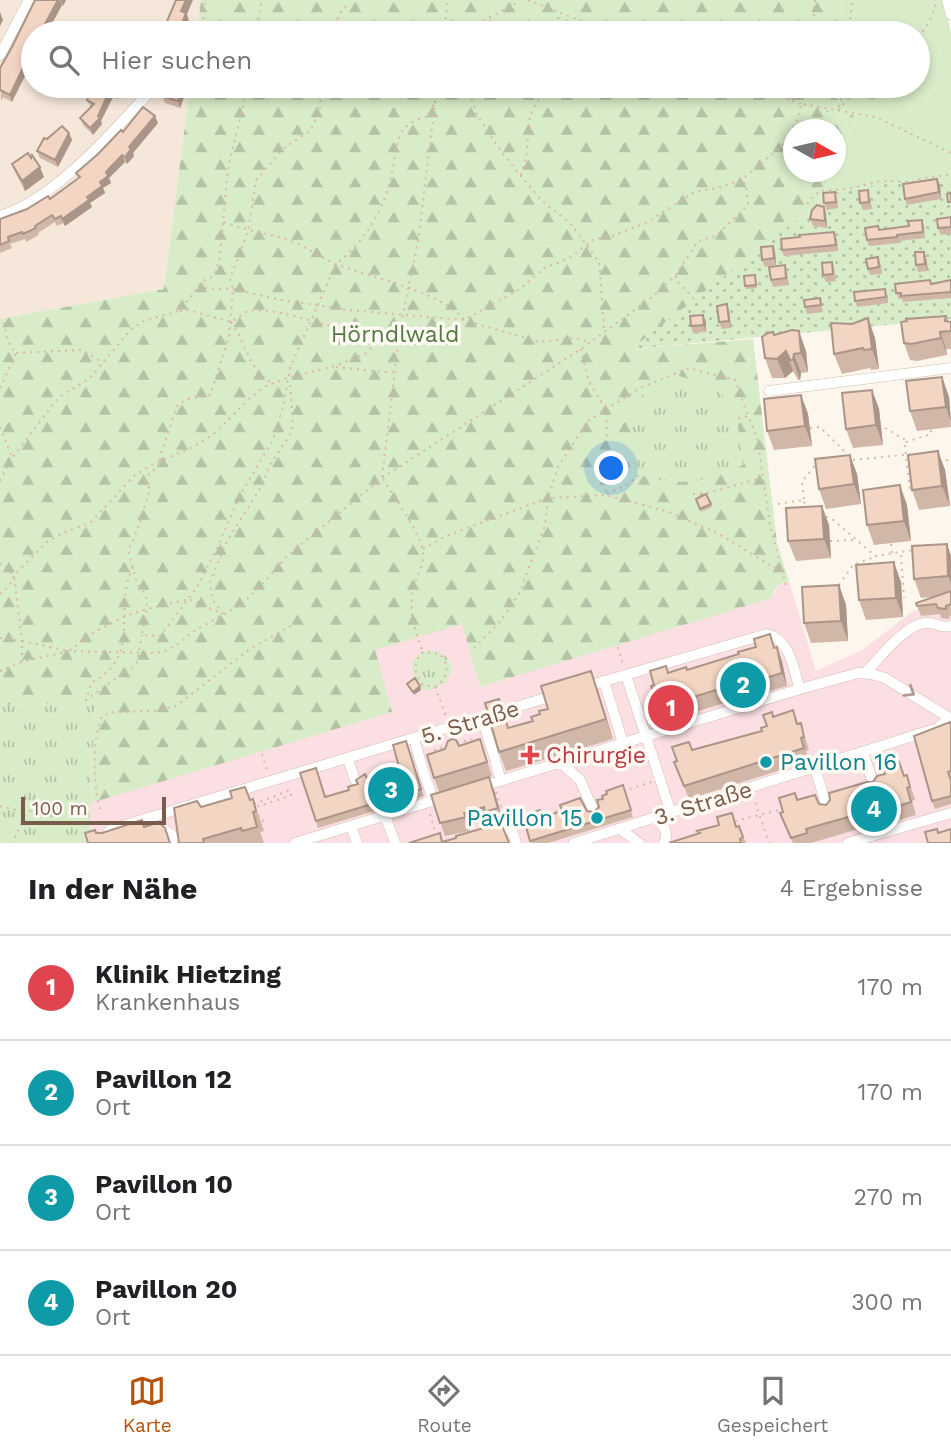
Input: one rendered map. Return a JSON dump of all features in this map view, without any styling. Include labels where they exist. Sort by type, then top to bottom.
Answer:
[{"type":"street","points":[[0,55],[29,0]]},
{"type":"street","points":[[947,0],[951,15]]},
{"type":"street","points":[[0,216],[30,202],[87,159],[144,98]]},
{"type":"street","points":[[769,391],[951,369]]},
{"type":"street","points":[[865,673],[902,635],[916,626],[926,622],[944,628],[951,626]]},
{"type":"street","points":[[578,688],[767,634],[777,638],[786,647],[800,689]]},
{"type":"street","points":[[468,790],[852,674],[865,673],[891,681],[950,719]]},
{"type":"street","points":[[626,675],[671,813]]},
{"type":"street","points":[[604,681],[623,743]]},
{"type":"street","name":"5. Straße","points":[[107,843],[108,830],[566,692]]},
{"type":"street","points":[[482,719],[495,762],[497,782]]},
{"type":"street","name":"3. Straße","points":[[574,843],[938,728],[950,719]]},
{"type":"street","points":[[414,739],[430,802]]},
{"type":"street","points":[[863,752],[875,789]]},
{"type":"street","points":[[348,759],[355,780]]},
{"type":"street","points":[[561,763],[580,780],[594,812]]},
{"type":"street","points":[[815,768],[828,811]]},
{"type":"street","points":[[295,843],[454,794]]},
{"type":"street","points":[[848,843],[951,813]]},
{"type":"street","points":[[385,815],[395,843]]},
{"type":"street","points":[[655,818],[665,828],[667,835],[664,843]]},
{"type":"street","points":[[148,819],[171,834],[174,839]]},
{"type":"street","points":[[351,826],[358,843]]},
{"type":"street","points":[[481,835],[507,828],[513,833],[516,843]]},
{"type":"street","points":[[620,829],[639,843]]},
{"type":"path","points":[[203,21],[205,0]]},
{"type":"path","points":[[258,21],[262,0]]},
{"type":"path","points":[[446,21],[448,0]]},
{"type":"path","points":[[482,21],[509,9],[520,0]]},
{"type":"path","points":[[528,0],[580,21]]},
{"type":"path","points":[[815,0],[815,21]]},
{"type":"path","points":[[850,21],[852,0]]},
{"type":"path","points":[[929,21],[936,0]]},
{"type":"path","points":[[337,21],[347,5]]},
{"type":"path","points":[[558,21],[559,13]]},
{"type":"path","points":[[179,311],[216,271],[220,256],[228,167],[245,98]]},
{"type":"path","points":[[133,566],[124,590],[125,616],[121,653],[106,674],[91,683],[86,700],[137,662],[148,609],[146,595],[137,583],[133,566],[128,551],[150,490],[146,481],[149,472],[159,467],[158,463],[178,404],[188,399],[211,395],[229,337],[233,289],[230,279],[248,232],[256,180],[284,148],[310,131],[320,111],[321,98]]},
{"type":"path","points":[[423,652],[411,613],[411,595],[423,560],[423,549],[382,478],[402,314],[418,242],[435,98]]},
{"type":"path","points":[[471,98],[477,115],[520,176],[541,200],[571,224],[599,262],[604,330]]},
{"type":"path","points":[[520,176],[526,158],[530,115],[540,98]]},
{"type":"path","points":[[783,98],[829,110],[876,117],[951,153]]},
{"type":"path","points":[[788,100],[792,98]]},
{"type":"path","points":[[798,119],[803,98]]},
{"type":"path","points":[[837,110],[840,98]]},
{"type":"path","points":[[837,110],[848,98]]},
{"type":"path","points":[[224,615],[213,600],[210,582],[227,541],[291,433],[293,424],[290,368],[335,264],[348,255],[367,231],[383,202],[402,130],[419,118],[427,117],[434,104]]},
{"type":"path","points":[[818,119],[829,110]]},
{"type":"path","points":[[464,320],[520,289],[544,268],[568,259],[594,239],[612,236],[646,223],[694,192],[741,180],[768,160],[783,143]]},
{"type":"path","points":[[807,204],[819,191],[847,189],[881,181],[914,181],[951,175]]},
{"type":"path","points":[[0,638],[69,651],[163,652],[242,604],[288,555],[382,478],[582,349],[604,330],[651,298],[676,275],[698,241],[716,236],[748,205],[746,185],[741,180]]},
{"type":"path","points":[[223,222],[248,232],[284,238],[335,264],[443,304],[460,314],[464,320]]},
{"type":"path","points":[[676,275],[676,280],[695,300]]},
{"type":"path","points":[[198,288],[233,289],[318,305],[464,320],[539,342],[575,338],[589,342]]},
{"type":"path","points":[[0,481],[12,458],[59,397],[90,378],[136,325],[188,310],[231,322],[239,334],[247,358],[257,366],[262,376],[273,383]]},
{"type":"path","points":[[231,322],[247,310],[270,312],[356,330],[370,328],[383,336]]},
{"type":"path","points":[[0,388],[16,353],[7,340],[3,318]]},
{"type":"path","points":[[0,594],[47,542],[90,523],[135,475],[186,452],[215,433],[250,398],[273,383],[335,366],[365,354],[383,336],[400,328]]},
{"type":"path","points":[[582,349],[589,382],[606,409],[606,495]]},
{"type":"path","points":[[16,353],[82,350],[103,363]]},
{"type":"path","points":[[335,366],[395,373]]},
{"type":"path","points":[[474,648],[498,624],[519,594],[545,525],[548,498],[558,467],[587,421],[640,388],[689,368],[735,380],[757,437],[770,525],[786,586],[790,585]]},
{"type":"path","points":[[142,635],[160,636],[188,599],[218,546],[240,495],[273,440],[290,377]]},
{"type":"path","points":[[738,418],[748,416]]},
{"type":"path","points":[[0,427],[12,458]]},
{"type":"path","points":[[810,428],[820,427],[845,452],[846,461],[917,455]]},
{"type":"path","points":[[884,428],[901,437],[905,443],[910,491],[917,490]]},
{"type":"path","points":[[905,443],[931,434],[931,430]]},
{"type":"path","points":[[937,458],[951,461]]},
{"type":"path","points":[[806,512],[802,482],[816,464],[824,463]]},
{"type":"path","points":[[606,495],[639,475]]},
{"type":"path","points":[[693,494],[707,494],[762,478]]},
{"type":"path","points":[[423,549],[446,536],[548,498],[606,495],[679,517],[721,534],[782,570]]},
{"type":"path","points":[[778,503],[804,500]]},
{"type":"path","points":[[821,516],[831,518],[875,556]]},
{"type":"path","points":[[830,541],[856,540]]},
{"type":"path","points":[[891,544],[892,555]]},
{"type":"path","points":[[839,586],[853,565],[875,556],[920,549]]},
{"type":"path","points":[[901,554],[904,598]]},
{"type":"path","points":[[0,563],[15,575],[22,662]]},
{"type":"path","points":[[0,671],[22,662],[69,651],[91,634],[125,616],[188,599],[224,615]]},
{"type":"path","points":[[100,809],[94,792],[97,727],[102,716],[114,712],[154,711],[177,706],[250,649],[299,621]]},
{"type":"path","points":[[618,647],[626,675]]},
{"type":"path","points":[[423,652],[440,653],[446,662],[447,673],[443,681],[435,687],[424,685],[416,675],[415,665],[423,652]]},
{"type":"path","points":[[435,687],[449,729]]},
{"type":"path","points":[[421,763],[434,759],[431,751],[477,738],[479,744],[489,742]]},
{"type":"path","points":[[262,754],[271,782]]},
{"type":"path","points":[[621,792],[659,780]]},
{"type":"path","points":[[497,782],[507,828]]},
{"type":"path","points":[[751,788],[769,843]]},
{"type":"path","points":[[245,807],[254,806],[290,796],[292,793],[288,791],[254,806]]},
{"type":"path","points":[[430,802],[439,843]]},
{"type":"path","points":[[13,843],[24,816],[39,803]]},
{"type":"path","points":[[0,806],[20,811],[24,816]]},
{"type":"path","points":[[254,806],[264,824]]},
{"type":"path","points":[[534,818],[565,807]]},
{"type":"path","points":[[735,821],[786,808]]},
{"type":"shaded area","points":[[0,0],[201,0],[198,21],[21,21],[21,98],[188,98],[164,289],[0,319]]},
{"type":"shaded area","points":[[789,581],[816,671],[862,650],[912,612],[951,597],[951,843],[0,843],[0,705],[391,712],[374,650],[462,623],[480,687],[775,593],[778,585]]},
{"type":"green space","points":[[201,0],[843,0],[842,21],[198,21]]},
{"type":"green space","points":[[843,0],[943,0],[951,32],[951,180],[885,184],[823,194],[828,182],[846,182],[846,142],[856,120],[837,98],[869,98],[869,105],[890,103],[890,98],[930,98],[930,21],[842,21]]},
{"type":"green space","name":"Hörndlwald","points":[[188,98],[837,98],[856,119],[846,142],[846,119],[783,119],[783,182],[827,182],[818,203],[632,349],[753,339],[777,542],[789,581],[778,585],[769,599],[480,687],[462,624],[375,650],[392,712],[91,803],[95,703],[0,705],[0,319],[164,289]]},
{"type":"green space","points":[[869,98],[890,98],[890,103],[869,106]]},
{"type":"green space","points":[[951,180],[951,319],[631,349],[818,203],[823,194],[885,184]]},
{"type":"green space","points":[[675,375],[711,388],[730,404],[738,428],[743,465],[715,476],[692,481],[669,481],[639,475],[628,445],[637,399]]},
{"type":"green space","points":[[427,650],[442,654],[452,666],[447,682],[431,690],[421,690],[412,667],[416,658]]},
{"type":"green space","points":[[95,702],[89,843],[0,843],[0,705]]},
{"type":"building","points":[[35,0],[58,0],[47,21],[25,21]]},
{"type":"building","points":[[176,0],[186,0],[181,11],[186,13],[183,21],[167,21]]},
{"type":"building","points":[[21,29],[21,72],[10,95],[0,90],[0,68]]},
{"type":"building","points":[[106,98],[98,116],[100,118],[90,128],[80,118],[94,104],[87,100]]},
{"type":"building","points":[[143,107],[155,116],[129,147],[131,149],[125,157],[122,155],[106,172],[108,176],[100,182],[102,186],[87,197],[89,200],[62,219],[61,216],[55,219],[52,215],[35,226],[36,228],[8,237],[9,241],[0,245],[0,219],[27,209],[48,196],[50,199],[80,177],[76,173],[121,130],[123,132]]},
{"type":"building","points":[[62,126],[69,133],[55,160],[37,151],[44,138],[47,139]]},
{"type":"building","points":[[28,153],[40,167],[22,181],[12,164]]},
{"type":"building","points":[[937,179],[939,192],[905,199],[903,184]]},
{"type":"building","points":[[868,190],[869,202],[860,203],[859,191]]},
{"type":"building","points":[[835,192],[836,202],[824,203],[823,193]]},
{"type":"building","points":[[817,205],[824,207],[825,221],[810,219],[812,210]]},
{"type":"building","points":[[951,217],[951,227],[938,228],[937,219]]},
{"type":"building","points":[[922,220],[923,232],[867,240],[865,228],[878,226],[879,230],[909,226],[908,221]]},
{"type":"building","points":[[834,232],[836,245],[782,250],[781,239]]},
{"type":"building","points":[[773,246],[774,258],[762,260],[761,247]]},
{"type":"building","points":[[915,252],[924,252],[925,264],[916,265]]},
{"type":"building","points":[[878,257],[879,267],[868,269],[866,259]]},
{"type":"building","points":[[832,262],[833,274],[823,275],[822,263]]},
{"type":"building","points":[[785,265],[786,278],[771,280],[769,267]]},
{"type":"building","points":[[755,275],[756,285],[745,286],[744,276]]},
{"type":"building","points":[[930,280],[931,284],[951,280],[951,292],[901,296],[901,293],[896,293],[895,284]]},
{"type":"building","points":[[885,289],[886,297],[855,301],[854,292]]},
{"type":"building","points":[[820,298],[821,305],[805,307],[804,300]]},
{"type":"building","points":[[727,304],[729,321],[719,322],[717,306]]},
{"type":"building","points":[[703,315],[704,325],[691,326],[690,316]]},
{"type":"building","points":[[946,316],[945,321],[951,322],[951,331],[940,332],[941,338],[904,343],[901,322],[907,321],[906,319]]},
{"type":"building","points":[[868,318],[872,349],[863,348],[834,354],[831,323],[852,324]]},
{"type":"building","points":[[799,331],[801,353],[794,354],[793,360],[790,360],[786,351],[777,359],[765,358],[762,337],[768,333],[773,332],[774,335]]},
{"type":"building","points":[[942,377],[946,407],[910,411],[906,381]]},
{"type":"building","points":[[872,390],[876,425],[846,429],[842,393]]},
{"type":"building","points":[[801,395],[805,426],[767,431],[764,399]]},
{"type":"building","points":[[938,451],[942,486],[912,490],[908,455]]},
{"type":"building","points":[[850,455],[854,484],[819,489],[815,459]]},
{"type":"building","points":[[900,485],[904,521],[867,525],[863,490]]},
{"type":"building","points":[[706,494],[711,504],[700,509],[696,499]]},
{"type":"building","points":[[822,506],[824,539],[788,541],[786,508]]},
{"type":"building","points":[[947,544],[948,576],[914,579],[912,546]]},
{"type":"building","points":[[894,562],[896,598],[859,600],[856,565]]},
{"type":"building","points":[[839,585],[841,621],[804,623],[802,587]]},
{"type":"building","points":[[951,591],[951,604],[946,606],[946,609],[938,608],[936,604],[917,606],[916,603]]},
{"type":"building","points":[[770,634],[774,648],[777,647],[782,673],[766,678],[765,675],[661,709],[651,686],[654,685],[650,671],[666,666],[668,673],[686,667],[687,670],[739,654],[738,652],[756,647],[754,639]]},
{"type":"building","points":[[591,671],[606,719],[499,752],[485,703],[499,699],[508,728],[533,721],[531,717],[548,709],[541,686]]},
{"type":"building","points":[[415,678],[420,686],[413,692],[407,684]]},
{"type":"building","points":[[793,710],[797,724],[801,723],[804,748],[684,786],[674,762],[677,761],[672,747],[689,742],[692,750],[762,731],[761,728],[767,726],[763,715],[772,712],[773,717]]},
{"type":"building","points":[[950,722],[951,771],[948,772],[951,796],[932,801],[914,736]]},
{"type":"building","points":[[480,739],[487,762],[434,778],[427,755],[445,749],[448,741],[456,740],[459,746]]},
{"type":"building","points":[[406,741],[421,789],[316,821],[300,773],[316,768],[325,797],[349,790],[348,787],[358,784],[356,780],[365,774],[368,781],[378,781],[401,774],[393,745]]},
{"type":"building","points":[[899,762],[904,776],[907,775],[911,802],[895,807],[894,804],[806,829],[807,833],[791,838],[780,813],[783,812],[779,798],[795,793],[797,800],[815,795],[819,804],[826,805],[830,800],[829,793],[873,782],[877,776],[885,774],[883,766]]},
{"type":"building","points":[[489,777],[498,808],[485,812],[484,807],[464,813],[466,817],[440,823],[431,795]]},
{"type":"building","name":"Pavillon 15","points":[[623,785],[631,810],[530,841],[523,816],[540,810],[543,817],[562,811],[560,805],[580,798],[587,811],[594,812],[599,807],[597,800],[603,799],[606,791]]},
{"type":"building","points":[[245,787],[250,800],[253,799],[257,827],[242,831],[241,828],[203,839],[204,843],[179,843],[174,808],[197,801],[201,807],[232,798],[230,791]]},
{"type":"building","points":[[732,813],[736,827],[739,826],[743,837],[740,839],[741,843],[669,843],[719,825],[717,817]]},
{"type":"building","points":[[142,820],[144,827],[159,822],[165,828],[170,843],[88,843],[85,833],[95,830],[96,833],[102,833]]},
{"type":"building","points":[[501,823],[509,843],[409,843],[440,833],[442,842]]},
{"type":"building","points":[[937,829],[938,833],[951,829],[951,843],[928,843],[925,832]]},
{"type":"place","name":"Pavillon 12","points":[[743,685]]},
{"type":"place","name":"Klinik Hietzing","points":[[671,708]]},
{"type":"place","name":"Chirurgie","points":[[530,755]]},
{"type":"place","name":"Pavillon 16","points":[[766,762]]},
{"type":"place","name":"Pavillon 10","points":[[391,790]]},
{"type":"place","name":"Pavillon 20","points":[[874,809]]},
{"type":"place","name":"Pavillon 15","points":[[597,818]]}]
